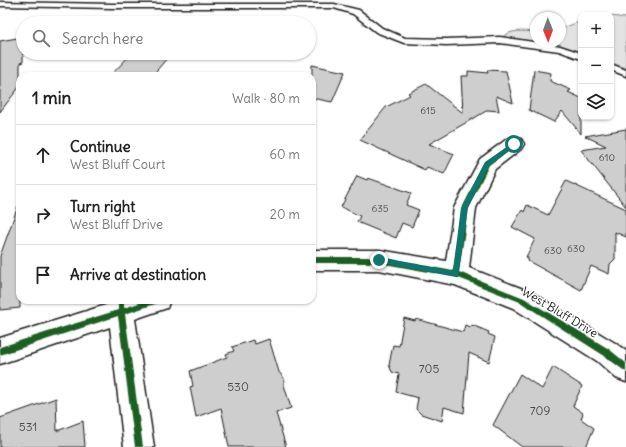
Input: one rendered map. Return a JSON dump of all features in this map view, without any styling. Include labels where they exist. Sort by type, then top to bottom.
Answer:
[{"type":"street","points":[[456,274],[465,208],[487,164],[514,144]]},
{"type":"street","name":"West Bluff Drive","points":[[316,260],[379,260],[456,274],[522,300],[606,352],[626,368]]},
{"type":"street","points":[[0,351],[121,306],[133,304]]},
{"type":"street","points":[[121,306],[139,447]]},
{"type":"lane","points":[[0,4],[113,6],[334,6],[356,12],[379,30],[404,40],[446,42],[500,40],[560,49],[578,55]]},
{"type":"lane","points":[[614,68],[626,73]]},
{"type":"shaded area","points":[[614,16],[626,18],[626,69],[614,66]]},
{"type":"shaded area","points":[[578,22],[578,48],[578,53],[558,48],[566,48],[566,27]]},
{"type":"shaded area","points":[[530,32],[530,41],[501,38],[509,33]]},
{"type":"building","points":[[16,38],[16,60],[23,60],[23,62],[20,63],[20,72],[16,72],[16,91],[0,112],[0,41]]},
{"type":"building","points":[[125,60],[165,60],[155,72],[114,72]]},
{"type":"building","points":[[312,65],[345,72],[332,102],[316,99],[316,72],[312,72]]},
{"type":"building","points":[[487,70],[506,71],[513,103],[496,96],[499,111],[488,110],[429,144],[454,154],[444,174],[427,167],[425,170],[360,140],[386,107],[410,95],[408,93],[426,84],[463,113],[461,76],[468,76],[468,71],[488,73]]},
{"type":"building","points":[[534,70],[551,73],[550,81],[571,90],[568,92],[578,97],[578,120],[581,120],[581,134],[562,111],[554,122],[529,110]]},
{"type":"building","points":[[626,129],[626,207],[581,150],[606,146],[585,136]]},
{"type":"building","points":[[357,176],[367,180],[368,178],[411,193],[406,205],[419,210],[412,227],[402,223],[396,238],[357,222],[360,216],[341,207]]},
{"type":"building","points":[[566,181],[626,209],[626,237],[615,232],[615,259],[610,264],[609,274],[591,266],[581,290],[528,261],[528,258],[526,257],[535,239],[512,227],[522,210],[524,212],[527,205],[548,215]]},
{"type":"building","points":[[16,212],[16,304],[20,304],[20,308],[0,310],[0,256]]},
{"type":"building","points":[[404,318],[415,321],[416,319],[463,332],[465,325],[471,327],[472,325],[489,332],[488,334],[495,337],[489,362],[469,353],[464,413],[444,407],[442,421],[421,414],[416,409],[418,398],[396,392],[399,374],[392,372],[389,365],[393,345],[399,346]]},
{"type":"building","points":[[269,339],[279,372],[284,378],[284,385],[291,408],[276,413],[286,447],[229,447],[221,408],[196,417],[190,387],[193,386],[190,371],[227,357],[226,354],[234,351],[232,347],[253,340],[255,344]]},
{"type":"building","points":[[553,367],[582,386],[573,406],[583,413],[581,419],[594,428],[586,447],[522,447],[493,425],[520,374],[542,389]]},
{"type":"building","points":[[56,398],[57,431],[83,421],[85,447],[0,447],[0,418]]},
{"type":"cycle path","points":[[456,274],[465,208],[487,164],[514,144]]},
{"type":"cycle path","points":[[316,260],[379,260],[456,274],[522,300],[606,352],[626,368]]},
{"type":"cycle path","points":[[121,304],[139,447]]},
{"type":"cycle path","points":[[0,351],[146,304]]},
{"type":"route","points":[[379,260],[456,274],[465,208],[487,164],[514,144]]}]
